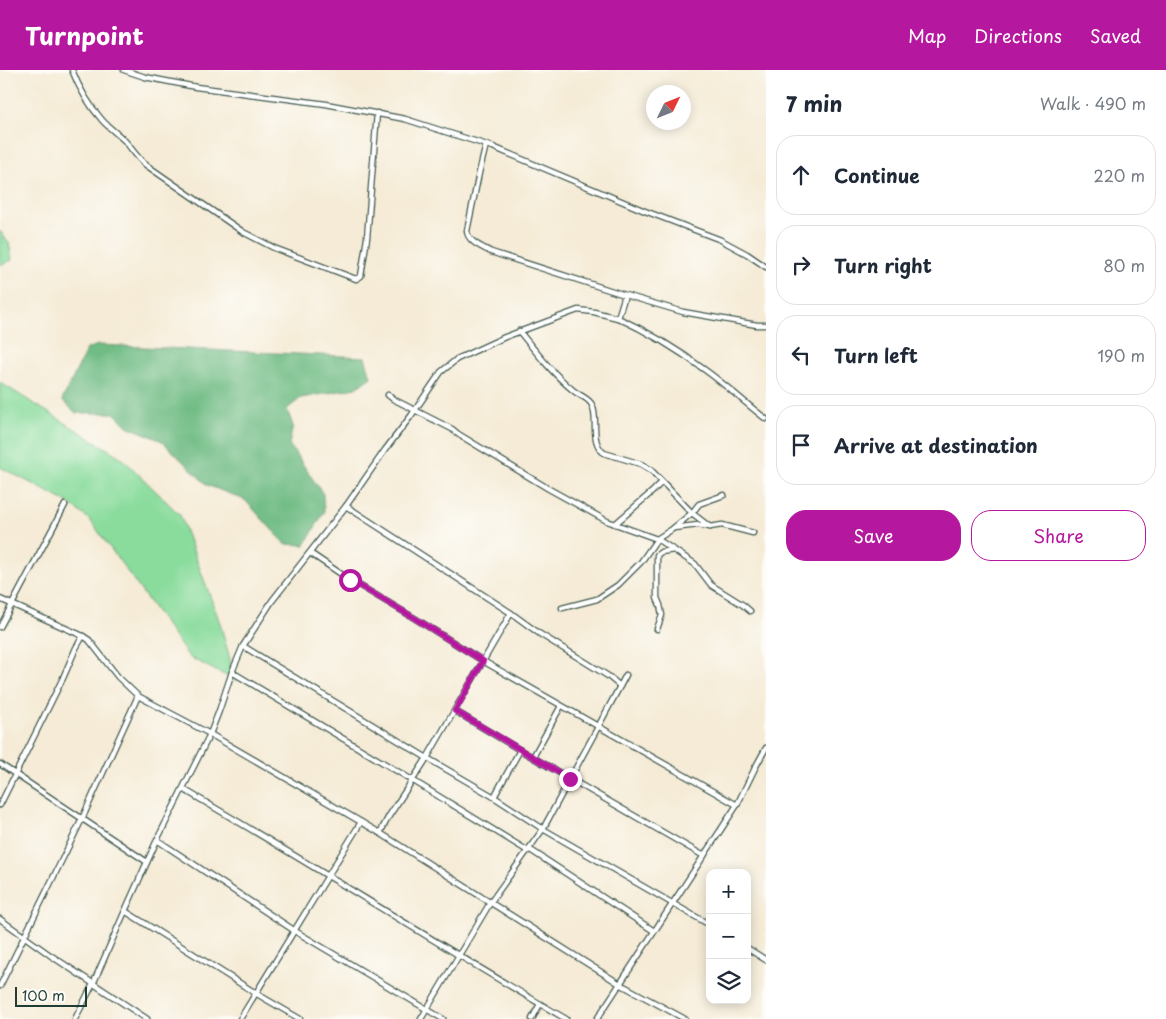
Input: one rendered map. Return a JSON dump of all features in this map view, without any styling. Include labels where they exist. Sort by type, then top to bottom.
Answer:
[{"type":"street","points":[[72,70],[83,95],[93,110],[146,165],[244,232],[274,248],[356,279],[361,276],[367,238],[377,113]]},
{"type":"street","points":[[124,70],[145,77],[196,87],[326,104],[405,118],[493,147],[645,211],[721,240],[766,267]]},
{"type":"street","points":[[486,145],[467,231],[467,236],[470,240],[491,252],[683,312],[757,325],[766,324]]},
{"type":"street","points":[[618,318],[625,295]]},
{"type":"street","points":[[75,1019],[93,984],[157,840],[210,734],[243,646],[272,601],[346,506],[441,372],[457,359],[519,331],[578,310],[594,312],[618,318],[642,329],[674,348],[766,419]]},
{"type":"street","points":[[519,331],[556,374],[575,392],[592,404],[599,449],[651,470],[692,513],[710,527]]},
{"type":"street","points":[[388,395],[452,429],[549,489],[607,521],[657,539],[695,564],[711,584],[750,611]]},
{"type":"street","points":[[615,524],[662,482]]},
{"type":"street","points":[[562,608],[597,599],[618,585],[641,562],[657,539],[692,513],[698,504],[724,495]]},
{"type":"street","points":[[0,627],[65,505]]},
{"type":"street","points":[[346,506],[511,613],[540,634],[608,676],[620,686]]},
{"type":"street","points":[[674,528],[722,526],[753,533]]},
{"type":"street","points":[[657,629],[662,616],[657,598],[657,554],[674,550]]},
{"type":"street","points":[[310,553],[350,580],[483,661],[737,805]]},
{"type":"street","points":[[0,599],[83,636],[89,640],[118,677],[138,696],[210,734],[380,833],[620,984],[685,1019]]},
{"type":"street","points":[[380,833],[455,711],[511,613]]},
{"type":"street","points":[[0,805],[83,636]]},
{"type":"street","points":[[243,646],[494,797],[543,829],[706,923]]},
{"type":"street","points":[[232,672],[529,850],[654,931]]},
{"type":"street","points":[[421,1019],[490,903],[543,829],[626,675]]},
{"type":"street","points":[[0,986],[82,819],[138,696]]},
{"type":"street","points":[[533,758],[561,706]]},
{"type":"street","points":[[455,711],[704,856]]},
{"type":"street","points":[[597,1019],[737,805],[766,748]]},
{"type":"street","points":[[494,797],[520,750]]},
{"type":"street","points":[[0,764],[147,862]]},
{"type":"street","points":[[183,789],[458,956],[566,1019]]},
{"type":"street","points":[[240,1019],[361,822]]},
{"type":"street","points":[[157,840],[295,930],[443,1019]]},
{"type":"street","points":[[125,911],[300,1019]]},
{"type":"street","points":[[0,919],[147,1019]]},
{"type":"street","points":[[751,951],[766,960]]},
{"type":"street","points":[[532,1019],[540,1004]]},
{"type":"green space","points":[[0,231],[9,243],[12,260],[3,264],[0,264]]},
{"type":"green space","points":[[98,345],[365,357],[371,377],[356,388],[301,398],[287,409],[293,426],[289,444],[323,494],[324,512],[305,545],[285,544],[245,500],[207,485],[162,441],[127,426],[114,413],[76,413],[62,400],[87,349]]},
{"type":"green space","points":[[0,382],[122,458],[180,515],[220,623],[236,681],[189,657],[90,520],[67,502],[0,467]]},
{"type":"route","points":[[350,580],[483,661],[455,711],[570,779]]}]
